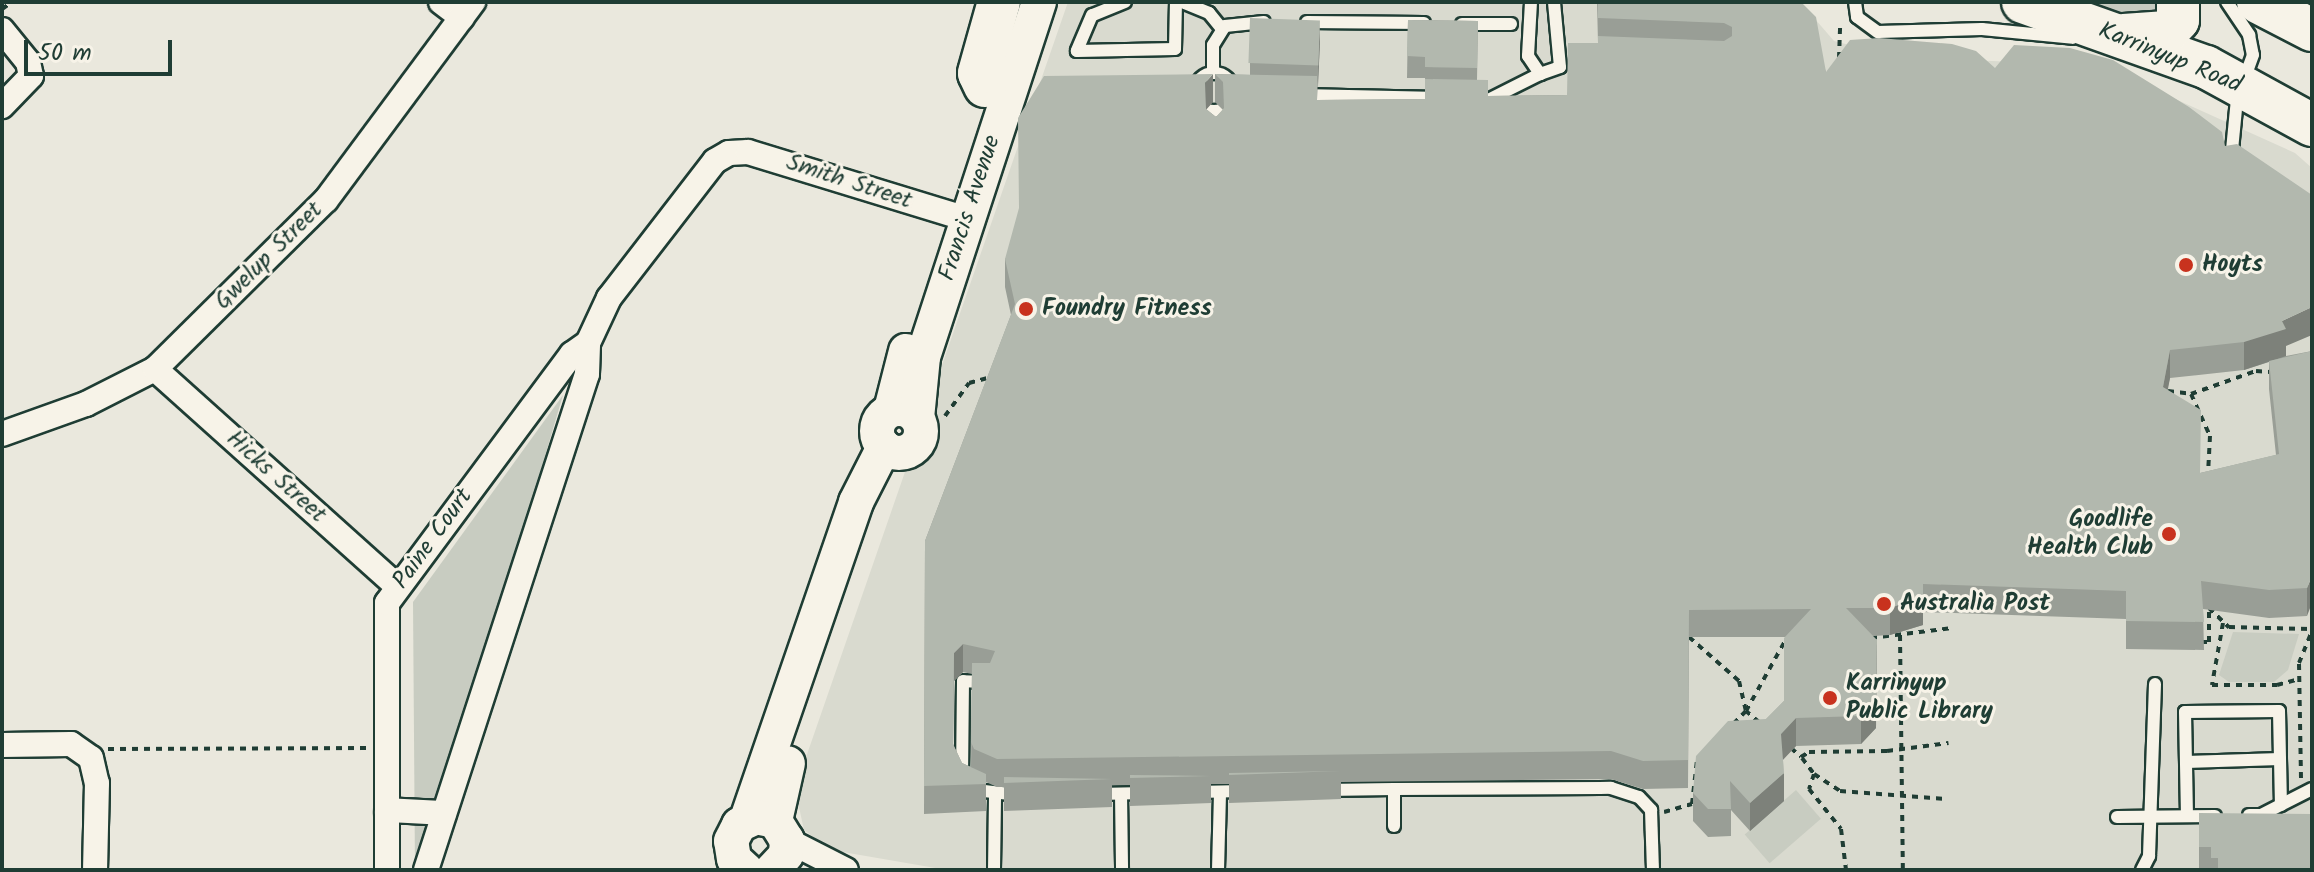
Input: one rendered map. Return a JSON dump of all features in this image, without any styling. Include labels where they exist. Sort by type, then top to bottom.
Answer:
[{"type":"highway","points":[[999,2],[979,73],[1007,85]]},
{"type":"highway","name":"Karrinyup Road","points":[[2023,2],[2167,51],[2242,86],[2312,125]]},
{"type":"highway","points":[[2112,34],[2139,37],[2167,32],[2178,20],[2178,2]]},
{"type":"highway","points":[[2258,2],[2312,30]]},
{"type":"street","points":[[441,2],[468,10]]},
{"type":"street","name":"Francis Avenue","points":[[1007,85],[1010,2]]},
{"type":"street","name":"Francis Avenue","points":[[764,854],[856,502],[903,431],[957,216],[1039,2]]},
{"type":"street","name":"Gwelup Street","points":[[2,434],[86,404],[155,369],[326,200],[468,10]]},
{"type":"street","points":[[2,30],[28,62],[31,76],[2,106]]},
{"type":"street","name":"Smith Street","points":[[729,153],[769,157],[957,216]]},
{"type":"street","name":"Paine Court","points":[[426,870],[587,374],[588,343],[609,298],[715,161],[729,153]]},
{"type":"street","name":"Paine Court","points":[[387,870],[384,623],[396,585],[572,354],[588,343]]},
{"type":"street","name":"Hicks Street","points":[[155,369],[396,585]]},
{"type":"street","points":[[2,745],[71,744],[84,749],[97,783],[95,870]]},
{"type":"street","points":[[387,810],[444,813]]},
{"type":"street","points":[[764,854],[846,870]]},
{"type":"lane","points":[[1125,2],[1092,15],[1077,51],[1175,49],[1179,2],[1209,13],[1222,29]]},
{"type":"lane","points":[[1531,2],[1528,56],[1540,74]]},
{"type":"lane","points":[[1472,99],[1499,99],[1540,74],[1560,67],[1567,54],[1554,2]]},
{"type":"lane","points":[[1855,2],[1857,17],[1878,32],[1982,29],[2095,40],[2112,34]]},
{"type":"lane","points":[[2227,2],[2251,45],[2230,166]]},
{"type":"lane","points":[[1213,73],[1213,45],[1222,29],[1236,21],[1282,22]]},
{"type":"lane","points":[[1297,22],[1435,24]]},
{"type":"lane","points":[[1450,24],[1511,24]]},
{"type":"lane","points":[[1213,73],[1229,80],[1233,93],[1226,107],[1214,117],[1202,106],[1196,91],[1201,78],[1213,73]]},
{"type":"lane","points":[[1182,92],[1196,91]]},
{"type":"lane","points":[[1233,93],[1249,94]]},
{"type":"lane","points":[[1281,95],[1456,99]]},
{"type":"lane","points":[[987,682],[963,681],[962,771],[976,790],[995,796],[1026,795]]},
{"type":"lane","points":[[2142,870],[2149,856],[2155,684]]},
{"type":"lane","points":[[2187,816],[2185,712],[2279,711],[2281,805]]},
{"type":"lane","points":[[2186,762],[2280,759]]},
{"type":"lane","points":[[2117,817],[2261,815],[2281,805],[2307,785]]},
{"type":"lane","points":[[1315,790],[1611,788],[1639,797],[1653,815],[1653,870]]},
{"type":"lane","points":[[1394,789],[1394,826]]},
{"type":"lane","points":[[1177,793],[1251,791]]},
{"type":"lane","points":[[1218,870],[1220,792]]},
{"type":"lane","points":[[1074,794],[1163,793]]},
{"type":"lane","points":[[1121,794],[1122,870]]},
{"type":"lane","points":[[994,870],[995,796]]},
{"type":"path","points":[[1837,68],[1840,27]]},
{"type":"path","points":[[2270,368],[2271,384]]},
{"type":"path","points":[[2168,391],[2191,394],[2270,368],[2279,369]]},
{"type":"path","points":[[903,431],[942,420],[969,383],[1001,374]]},
{"type":"path","points":[[2191,394],[2210,436],[2208,484]]},
{"type":"path","points":[[2193,641],[2209,642],[2209,599]]},
{"type":"path","points":[[2209,612],[2223,623],[2312,630],[2300,679],[2307,785]]},
{"type":"path","points":[[2223,623],[2212,685],[2277,685],[2300,679]]},
{"type":"path","points":[[1863,638],[1952,628]]},
{"type":"path","points":[[1900,635],[1904,749],[1903,870]]},
{"type":"path","points":[[1689,637],[1739,681],[1746,711],[1768,729]]},
{"type":"path","points":[[1725,732],[1746,711],[1785,639],[1801,639]]},
{"type":"path","points":[[1779,739],[1801,757],[1814,774],[1840,791],[1903,799],[1946,799]]},
{"type":"path","points":[[1801,757],[1809,752],[1904,749],[1948,743]]},
{"type":"path","points":[[84,749],[386,748]]},
{"type":"path","points":[[1653,815],[1692,804],[1693,763],[1704,753]]},
{"type":"path","points":[[1814,774],[1809,789],[1841,829],[1846,870]]},
{"type":"shaded area","points":[[1068,2],[1726,2],[1809,12],[1834,41],[1896,57],[2041,63],[2124,76],[2295,153],[2312,168],[2312,870],[947,870],[831,850],[804,830],[795,789]]},
{"type":"shaded area","points":[[2077,2],[2165,2],[2161,19],[2146,26]]},
{"type":"shaded area","points":[[563,395],[423,870],[415,870],[413,602]]},
{"type":"shaded area","points":[[2233,632],[2299,634],[2288,670],[2274,682],[2229,682],[2219,675]]},
{"type":"shaded area","points":[[1796,790],[1821,819],[1770,863],[1745,835]]},
{"type":"building","points":[[1598,2],[1801,2],[1816,17],[1826,72],[1850,40],[1879,38],[1952,44],[1976,51],[1995,68],[2014,45],[2070,48],[2113,60],[2189,107],[2222,132],[2225,146],[2237,144],[2312,195],[2312,307],[2282,321],[2286,329],[2244,342],[2170,350],[2163,387],[2201,410],[2200,473],[2279,454],[2269,361],[2312,351],[2312,576],[2307,588],[2269,590],[2201,581],[2204,622],[2126,621],[2126,591],[1923,584],[1923,597],[1890,608],[1846,608],[1877,640],[1876,700],[1861,716],[1796,718],[1781,734],[1784,773],[1750,803],[1730,781],[1731,809],[1708,809],[1693,793],[1696,756],[1728,721],[1766,719],[1784,701],[1784,638],[1811,609],[1689,610],[1688,760],[1643,761],[1611,751],[997,759],[974,749],[971,742],[972,663],[990,663],[995,651],[963,644],[954,653],[953,744],[962,763],[986,774],[986,784],[924,786],[925,541],[1015,304],[1005,259],[1019,208],[1018,118],[1044,76],[1213,74],[1205,83],[1206,109],[1216,117],[1224,108],[1223,82],[1215,74],[1317,76],[1317,100],[1425,99],[1425,79],[1488,80],[1488,96],[1567,95],[1568,43],[1598,43],[1598,36],[1724,41],[1732,36],[1732,27],[1724,23],[1598,18]]},
{"type":"building","points":[[1250,18],[1320,20],[1318,65],[1248,63]]},
{"type":"building","points":[[1408,20],[1478,21],[1477,68],[1425,67],[1425,57],[1407,56]]},
{"type":"building","points":[[1341,771],[1229,775],[1229,773]]},
{"type":"building","points":[[1130,775],[1211,776],[1130,778]]},
{"type":"building","points":[[1004,777],[1112,779],[1004,783]]},
{"type":"building","points":[[2199,813],[2312,814],[2312,870],[2218,870],[2218,858],[2211,858],[2211,847],[2199,847]]},
{"type":"place","name":"Hoyts","points":[[2186,265]]},
{"type":"place","name":"Foundry Fitness","points":[[1026,309]]},
{"type":"place","name":"Goodlife Health Club","points":[[2169,534]]},
{"type":"place","name":"Australia Post","points":[[1884,604]]},
{"type":"place","name":"Karrinyup Public Library","points":[[1830,698]]}]
